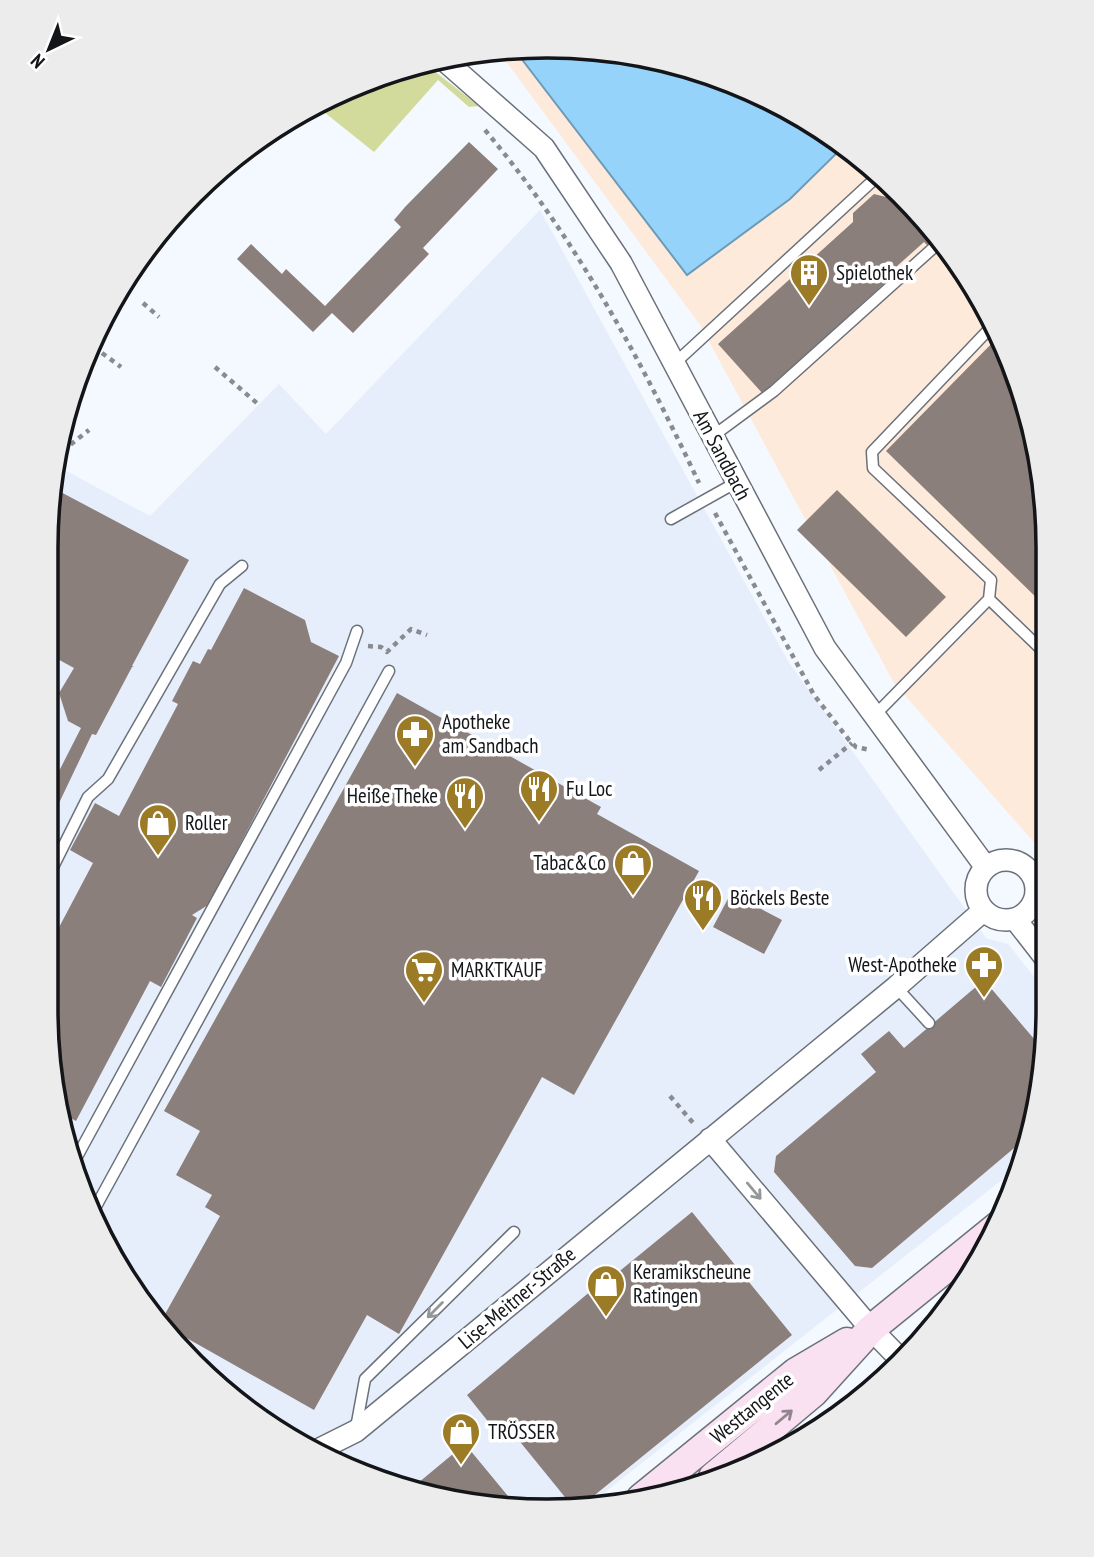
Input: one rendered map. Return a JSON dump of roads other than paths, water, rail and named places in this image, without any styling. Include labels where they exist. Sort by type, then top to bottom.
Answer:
[{"type":"street","name":"Am Sandbach","points":[[452,67],[544,148],[621,262],[825,648],[985,866]]},
{"type":"street","points":[[1036,871],[1008,859],[985,866],[975,887],[983,911],[1003,920],[1015,919],[1033,904],[1036,892]]},
{"type":"street","points":[[1033,904],[1036,907]]},
{"type":"street","name":"Lise-Meitner-Straße","points":[[325,1446],[355,1431],[896,986],[983,911]]},
{"type":"street","points":[[1015,919],[1036,946]]},
{"type":"street","points":[[709,1140],[895,1354]]},
{"type":"street","name":"Westtangente","points":[[728,1464],[813,1393],[871,1329],[977,1242]]},
{"type":"street","name":"Westtangente","points":[[656,1487],[796,1372],[871,1329]]},
{"type":"lane","points":[[674,364],[873,182]]},
{"type":"lane","points":[[713,436],[774,391],[934,248]]},
{"type":"lane","points":[[874,715],[989,599],[991,580],[873,468],[872,452],[986,332]]},
{"type":"lane","points":[[671,519],[737,482]]},
{"type":"lane","points":[[58,857],[88,797],[108,779],[220,584],[242,566]]},
{"type":"lane","points":[[989,599],[1036,644]]},
{"type":"lane","points":[[79,1153],[346,663],[357,631]]},
{"type":"lane","points":[[98,1203],[389,671]]},
{"type":"lane","points":[[896,986],[929,1023]]},
{"type":"lane","points":[[355,1431],[365,1379],[514,1232]]},
{"type":"water","points":[[521,59],[611,62],[674,74],[763,108],[792,123],[837,153],[790,199],[687,275]]},
{"type":"place","name":"Spielothek","points":[[809,307]]},
{"type":"place","name":"Apotheke am Sandbach","points":[[415,768]]},
{"type":"place","name":"Fu Loc","points":[[539,823]]},
{"type":"place","name":"Heiße Theke","points":[[465,830]]},
{"type":"place","name":"Roller","points":[[158,857]]},
{"type":"place","name":"Tabac&Co","points":[[633,897]]},
{"type":"place","name":"Böckels Beste","points":[[703,932]]},
{"type":"place","name":"West-Apotheke","points":[[984,999]]},
{"type":"place","name":"MARKTKAUF","points":[[424,1004]]},
{"type":"place","name":"Keramikscheune Ratingen","points":[[606,1318]]},
{"type":"place","name":"TRÖSSER","points":[[461,1466]]}]
